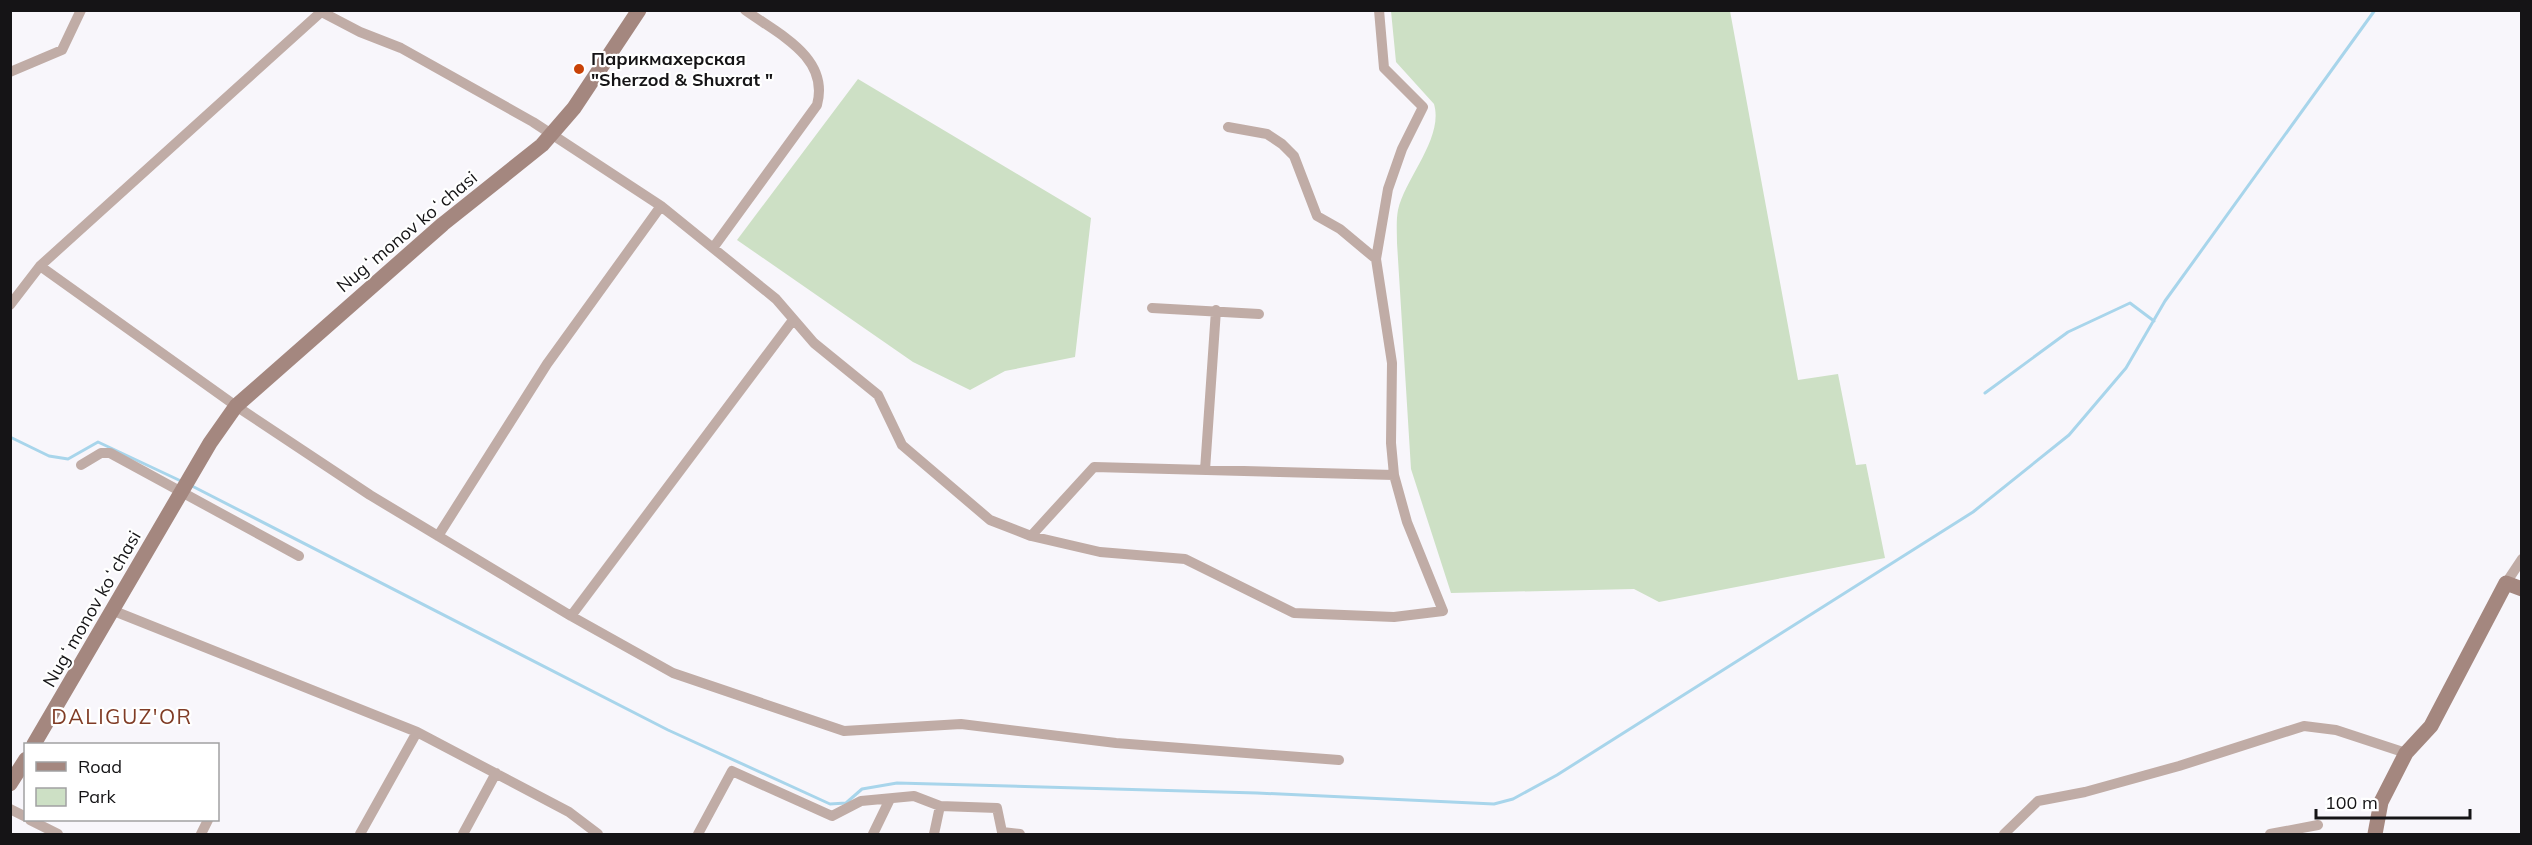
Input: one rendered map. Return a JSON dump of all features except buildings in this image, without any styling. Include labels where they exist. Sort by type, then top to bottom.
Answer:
[{"type":"main road","name":"Nugʻmonov koʻchasi","points":[[35,743],[114,611],[192,474],[236,406],[443,224],[553,134],[574,108],[639,10]]},
{"type":"main road","points":[[2375,834],[2381,802],[2406,753],[2431,726],[2506,583],[2522,589]]},
{"type":"main road","points":[[10,784],[24,762]]},
{"type":"street","points":[[10,72],[62,50],[81,10]]},
{"type":"street","points":[[713,248],[817,105],[821,92],[815,66],[805,54],[745,10]]},
{"type":"street","points":[[10,305],[40,266],[319,11],[360,32],[401,48],[553,134],[661,206],[776,299],[814,344],[878,395],[902,446],[976,511],[1003,527],[1100,552],[1185,559],[1294,613],[1394,617],[1443,611],[1407,522],[1394,475],[1391,443],[1392,363],[1376,259],[1388,189],[1402,149],[1423,107],[1384,68],[1379,10]]},
{"type":"street","points":[[1227,127],[1267,134],[1282,144],[1294,156],[1317,216],[1340,229],[1376,259]]},
{"type":"street","points":[[438,536],[547,364],[661,206]]},
{"type":"street","points":[[40,266],[236,406],[370,495],[571,616],[673,673],[844,731],[961,724],[1116,742],[1339,760]]},
{"type":"street","points":[[1152,308],[1259,314]]},
{"type":"street","points":[[1205,470],[1216,310]]},
{"type":"street","points":[[571,616],[793,320]]},
{"type":"street","points":[[81,465],[101,453],[110,453],[299,556]]},
{"type":"street","points":[[1032,536],[1094,467],[1394,475]]},
{"type":"street","points":[[2506,583],[2522,559]]},
{"type":"street","points":[[114,611],[417,732],[569,812],[598,834]]},
{"type":"street","points":[[2004,834],[2038,801],[2085,792],[2168,769],[2304,726],[2336,730],[2406,753]]},
{"type":"street","points":[[360,834],[417,732]]},
{"type":"street","points":[[698,834],[732,771],[832,816],[861,801],[914,796],[940,806],[997,808],[1002,832],[1020,834]]},
{"type":"street","points":[[463,834],[496,773]]},
{"type":"street","points":[[873,834],[890,799]]},
{"type":"street","points":[[934,834],[940,806]]},
{"type":"street","points":[[10,809],[24,816]]},
{"type":"street","points":[[34,821],[58,834]]},
{"type":"street","points":[[2270,834],[2318,825]]},
{"type":"green space","points":[[1391,11],[1730,11],[1798,380],[1838,374],[1856,465],[1866,464],[1885,558],[1659,602],[1634,589],[1451,593],[1411,469],[1397,243],[1398,210],[1429,144],[1436,117],[1434,104],[1396,62]]},
{"type":"green space","points":[[858,79],[1091,218],[1075,357],[1005,371],[970,390],[913,362],[737,240]]},
{"type":"waterway","points":[[192,486],[668,730],[830,804],[846,803],[862,789],[897,783],[1257,793],[1494,804],[1513,799],[1557,775],[1973,512],[2069,435],[2126,368],[2165,301],[2375,10]]},
{"type":"waterway","points":[[1985,393],[2068,332],[2130,303],[2154,321]]},
{"type":"waterway","points":[[10,437],[49,456],[68,459],[98,442],[183,482]]},
{"type":"place","name":"Парикмахерская \"Sherzod & Shuxrat \"","points":[[579,69]]},
{"type":"district","name":"DALIGUZ'OR","points":[[122,717]]}]
